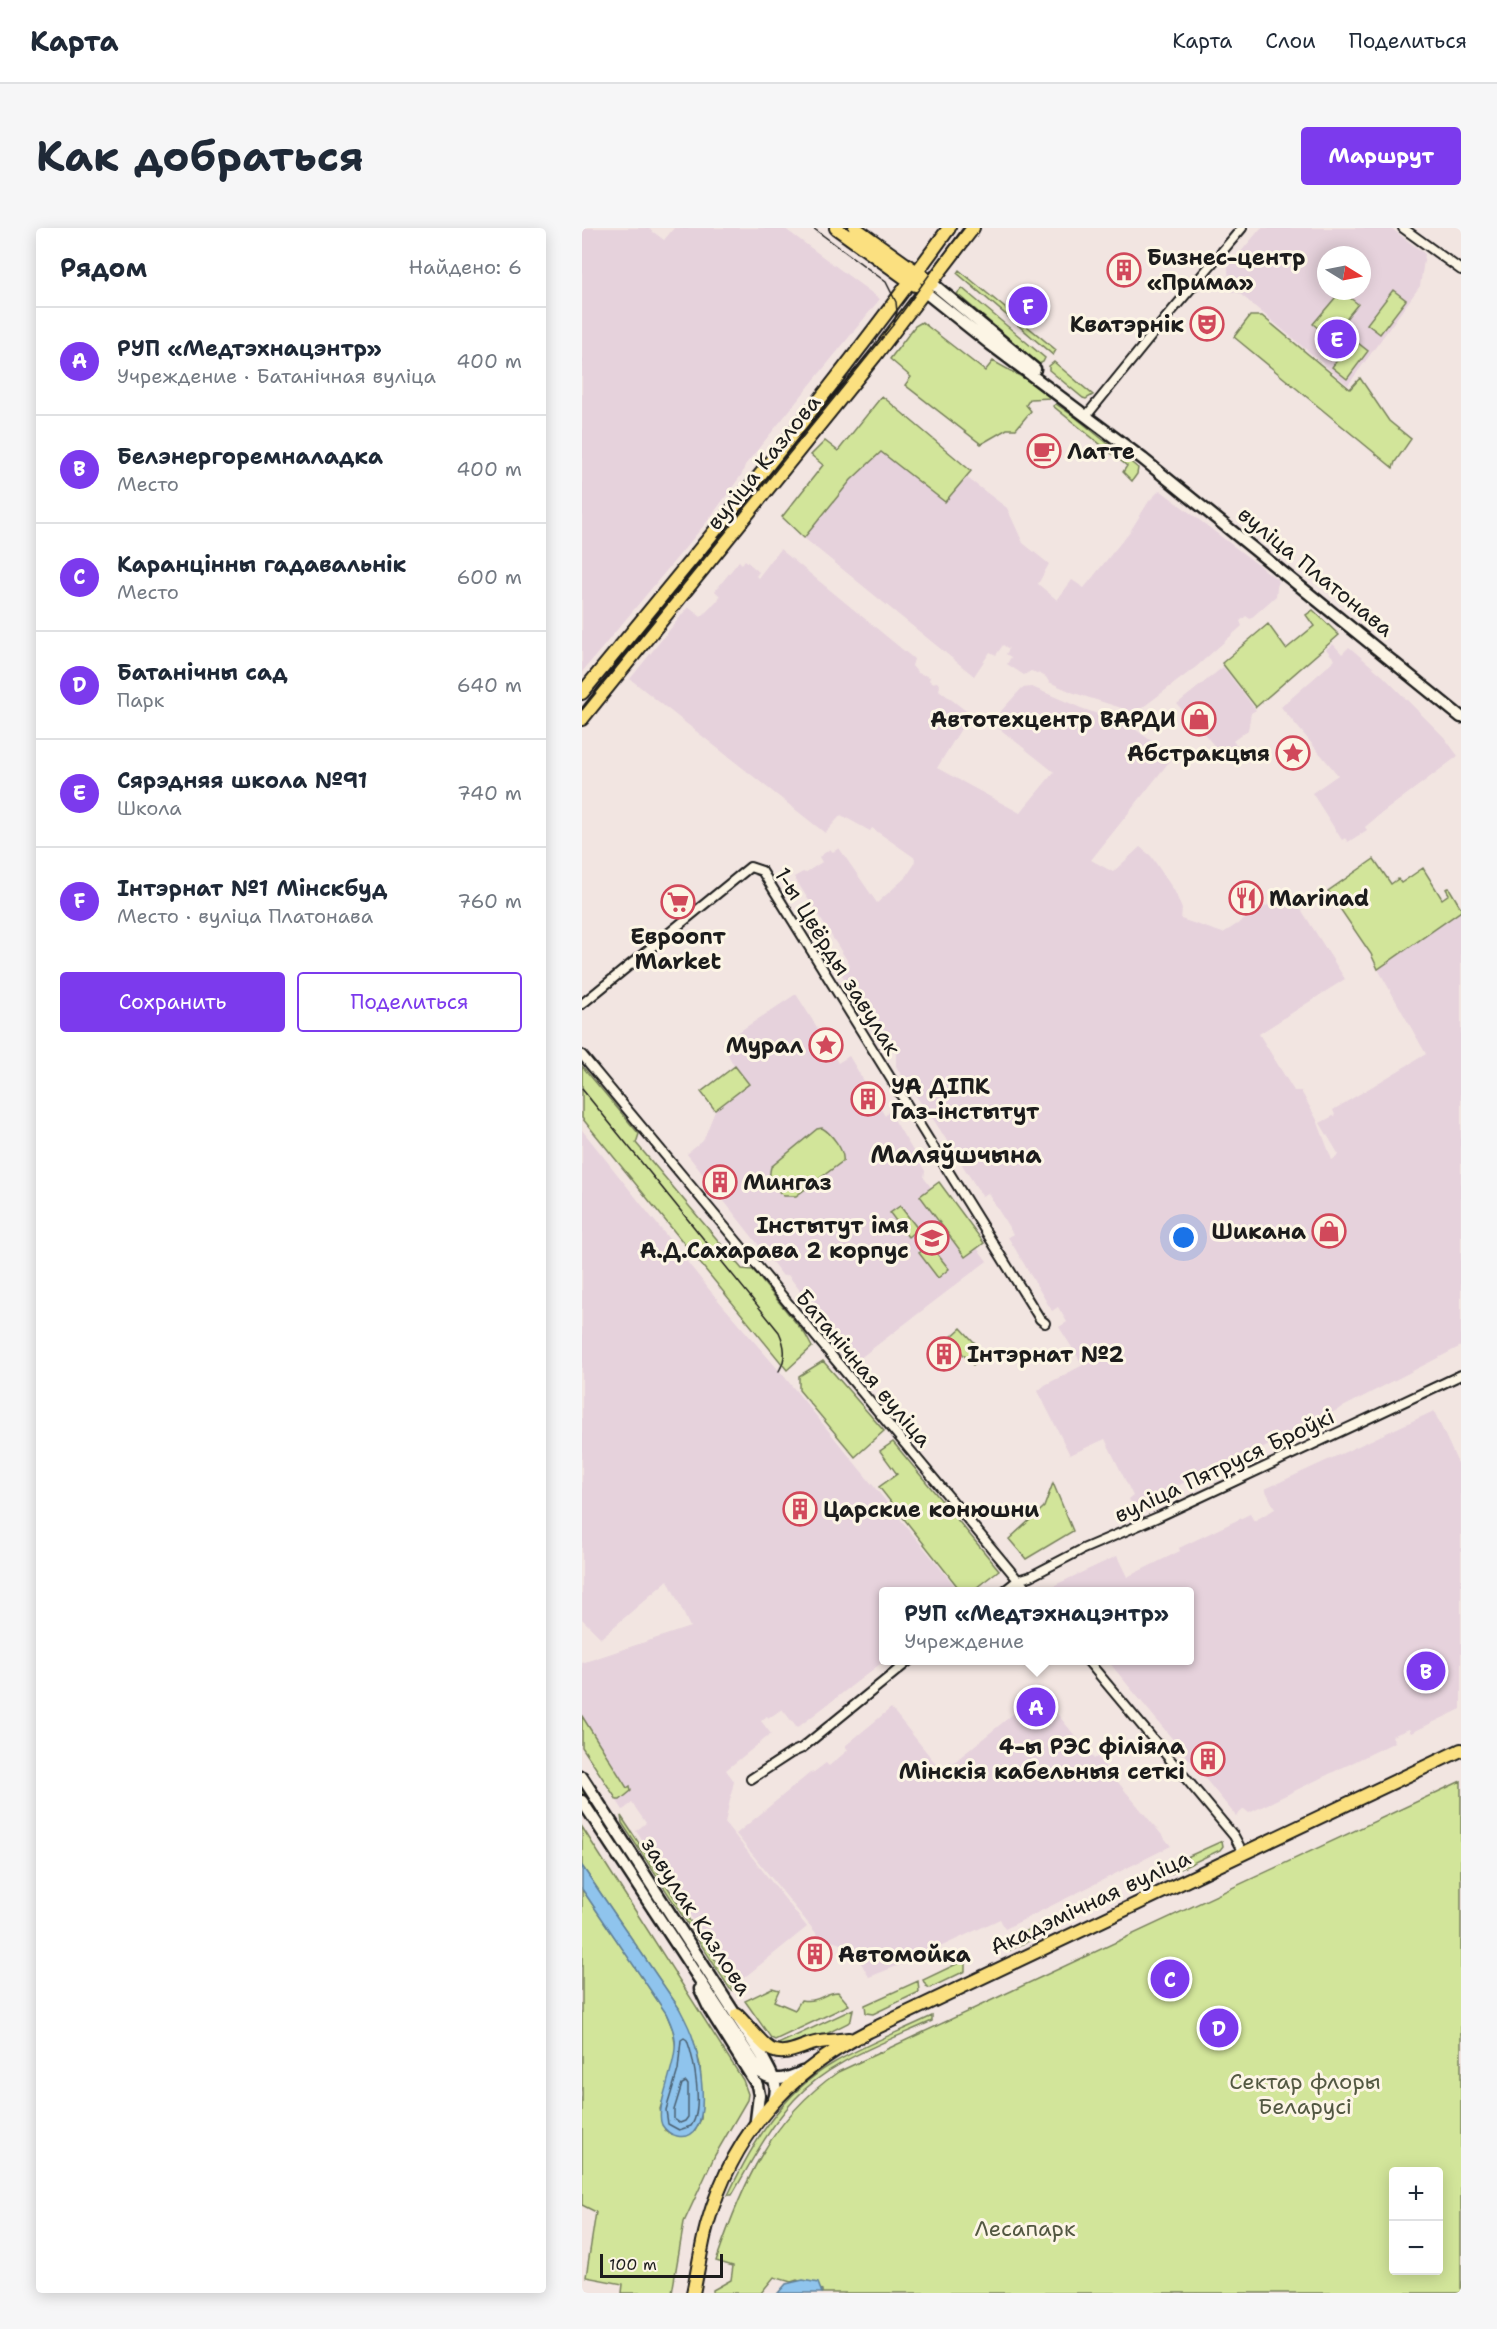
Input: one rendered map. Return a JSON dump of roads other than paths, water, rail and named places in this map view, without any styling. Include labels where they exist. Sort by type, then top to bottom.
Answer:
[{"type":"main road","name":"вуліца Платонава","points":[[836,228],[914,277],[1042,375],[1461,717]]},
{"type":"main road","name":"вуліца Платонава","points":[[855,228],[914,277]]},
{"type":"main road","name":"вуліца Казлова","points":[[582,693],[753,484],[914,277],[949,228]]},
{"type":"main road","name":"вуліца Казлова","points":[[582,719],[973,228]]},
{"type":"main road","name":"Акадэмічная вуліца","points":[[693,2293],[706,2226],[743,2140],[774,2099],[802,2072],[853,2039],[1461,1750]]},
{"type":"main road","name":"завулак Казлова","points":[[582,1777],[737,2015],[774,2080],[776,2088],[774,2099]]},
{"type":"main road","name":"завулак Казлова","points":[[582,1801],[761,2073],[774,2080]]},
{"type":"main road","name":"завулак Казлова","points":[[692,1970],[710,2010],[757,2085],[759,2095],[756,2120]]},
{"type":"main road","points":[[737,2015],[767,2047],[778,2052],[792,2051],[812,2043],[853,2039]]},
{"type":"main road","points":[[774,2080],[802,2072]]},
{"type":"street","points":[[1089,413],[1242,228]]},
{"type":"street","points":[[1403,228],[1461,270]]},
{"type":"street","name":"1-ы Цвёрды завулак","points":[[582,1004],[750,867],[762,871],[1040,1319],[1045,1323]]},
{"type":"street","name":"Батанічная вуліца","points":[[582,1055],[1025,1587]]},
{"type":"street","name":"вуліца Пятруся Броўкі","points":[[1010,1587],[1083,1549],[1158,1517],[1461,1375]]},
{"type":"street","points":[[751,1779],[802,1748],[904,1665]]},
{"type":"street","points":[[1091,1665],[1234,1836],[1243,1853]]},
{"type":"water","points":[[582,1866],[686,2020],[697,2052],[702,2082],[701,2115],[697,2127],[689,2135],[677,2136],[670,2133],[662,2125],[660,2117],[675,2049],[672,2026],[666,2013],[582,1889]]},
{"type":"water","points":[[803,2280],[818,2283],[822,2293],[778,2293],[786,2284]]},
{"type":"tram line","points":[[813,228],[886,282],[896,302],[897,312],[894,322]]},
{"type":"tram line","points":[[582,710],[893,325],[963,228]]},
{"type":"tram line","points":[[582,1089],[779,1332],[784,1351],[779,1371]]},
{"type":"place","name":"Бизнес-центр «Прима»","points":[[1124,270]]},
{"type":"place","name":"Інтэрнат №1 Мінскбуд","points":[[1028,306]]},
{"type":"place","name":"Кватэрнік","points":[[1207,324]]},
{"type":"place","name":"Сярэдняя школа №91","points":[[1337,339]]},
{"type":"place","name":"Латте","points":[[1044,451]]},
{"type":"place","name":"Автотехцентр ВАРДИ","points":[[1199,719]]},
{"type":"place","name":"Абстракцыя","points":[[1293,753]]},
{"type":"place","name":"Marinad","points":[[1246,898]]},
{"type":"place","name":"Евроопт Market","points":[[678,902]]},
{"type":"place","name":"Мурал","points":[[826,1045]]},
{"type":"place","name":"УА ДІПК Газ-інстытут","points":[[868,1099]]},
{"type":"place","name":"Мингаз","points":[[720,1182]]},
{"type":"place","name":"Шикана","points":[[1329,1231]]},
{"type":"place","name":"Інстытут імя А.Д.Сахарава 2 корпус","points":[[932,1238]]},
{"type":"place","name":"Інтэрнат №2","points":[[944,1354]]},
{"type":"place","name":"Царские конюшни","points":[[800,1509]]},
{"type":"place","name":"Белэнергоремналадка","points":[[1426,1671]]},
{"type":"place","name":"РУП «Медтэхнацэнтр»","points":[[1036,1707]]},
{"type":"place","name":"4-ы РЭС філіяла Мінскія кабельныя сеткі","points":[[1208,1759]]},
{"type":"place","name":"Автомойка","points":[[815,1954]]},
{"type":"place","name":"Каранцінны гадавальнік","points":[[1170,1979]]},
{"type":"place","name":"Батанічны сад","points":[[1219,2028]]},
{"type":"district","name":"Маляўшчына","points":[[956,1155]]},
{"type":"park label","name":"Сектар флоры Беларусі","points":[[1305,2094]]},
{"type":"park label","name":"Лесапарк","points":[[1025,2228]]}]
